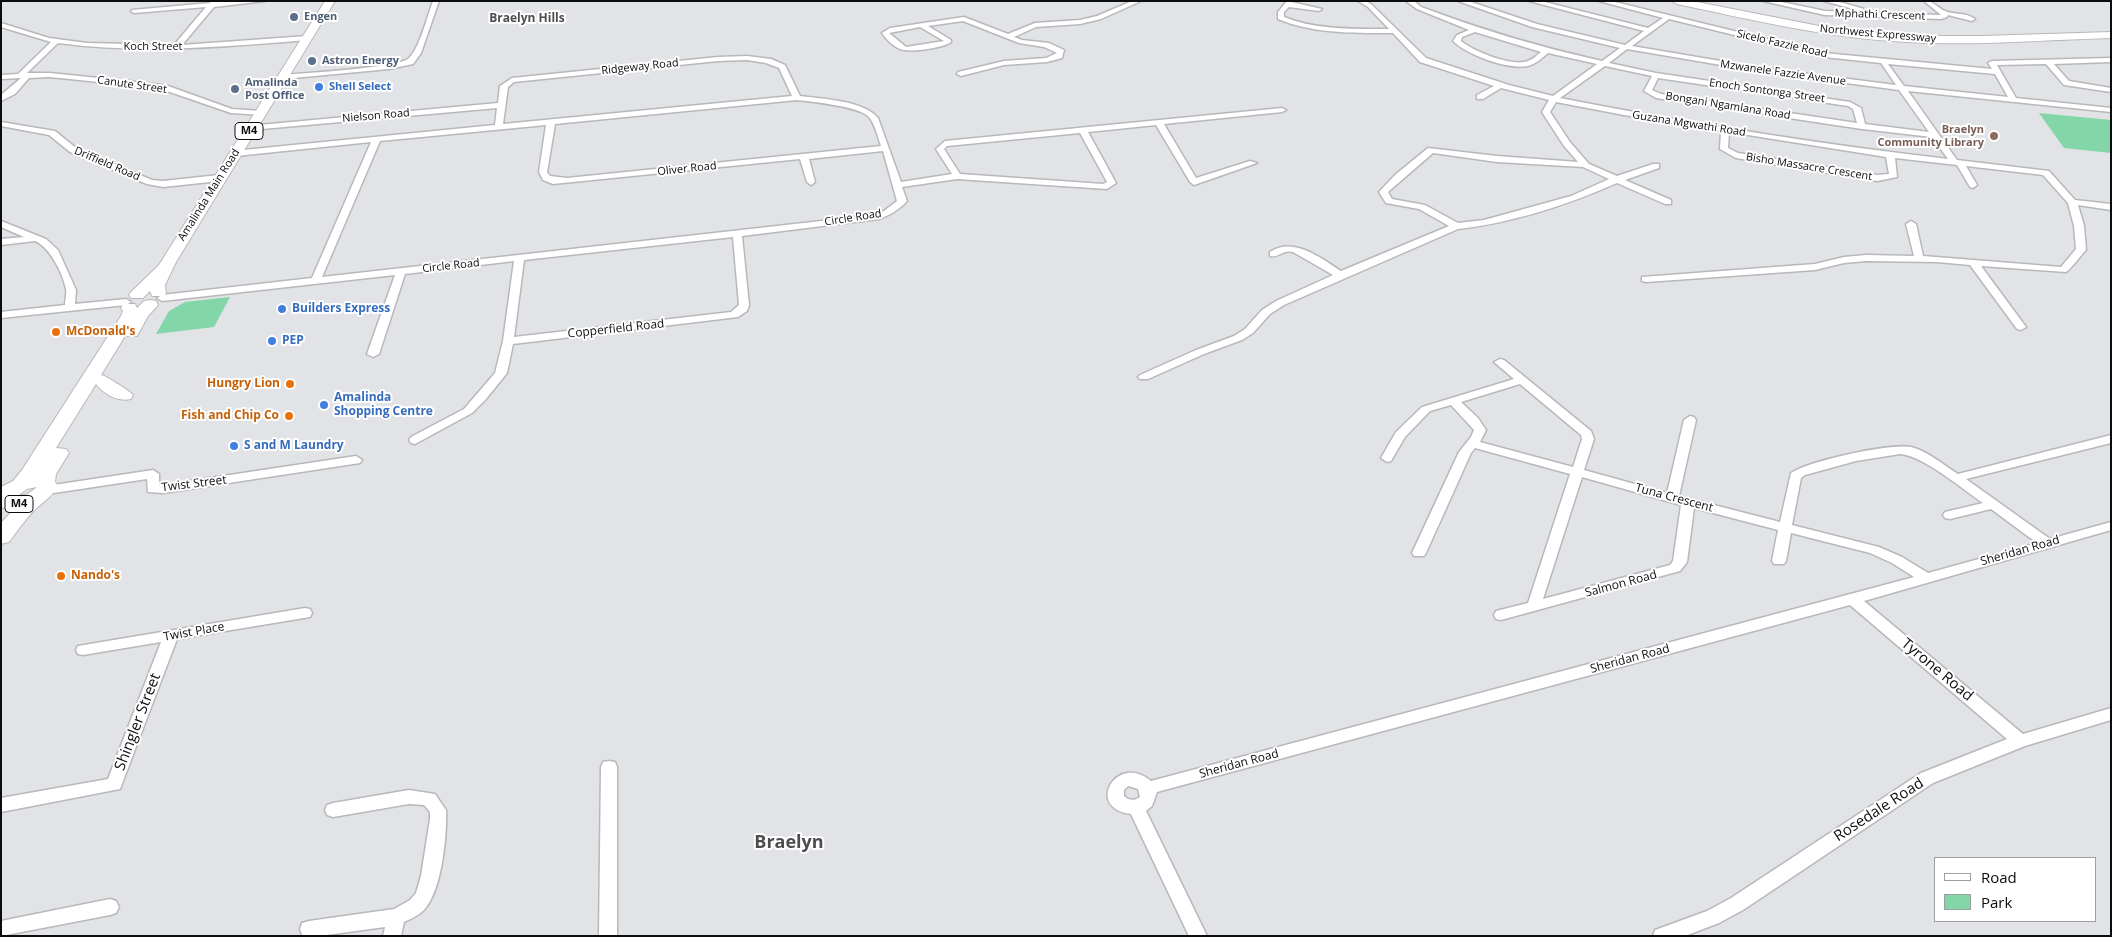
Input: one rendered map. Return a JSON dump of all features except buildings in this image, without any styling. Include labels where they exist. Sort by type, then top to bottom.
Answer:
[{"type":"main road","name":"Amalinda Main Road","points":[[36,489],[30,474],[131,310],[144,300],[330,1]]},
{"type":"main road","name":"Northwest Expressway","points":[[1677,1],[1805,27],[1904,38],[1997,39],[2111,33]]},
{"type":"main road","name":"Northwest Expressway","points":[[1690,1],[1797,23],[1897,35],[1979,37],[2111,33]]},
{"type":"main road","name":"Amalinda Main Road","points":[[1,537],[46,474],[141,314],[144,300]]},
{"type":"main road","points":[[102,380],[110,389],[124,395]]},
{"type":"main road","name":"M4","points":[[1,529],[5,522],[8,503],[19,504],[36,489]]},
{"type":"street","points":[[134,11],[214,3],[262,1]]},
{"type":"street","points":[[282,76],[389,66],[410,62],[417,53],[436,1]]},
{"type":"street","points":[[1007,37],[1035,25],[1080,22],[1099,18],[1138,1]]},
{"type":"street","name":"Guzana Mgwathi Road","points":[[1361,1],[1370,6],[1423,60],[1500,85],[1586,107],[1725,130],[1890,155],[2046,173],[2069,200]]},
{"type":"street","name":"Bongani Ngamlana Road","points":[[1409,1],[1419,8],[1475,30],[1547,51],[1656,75],[1648,90],[1659,96],[1934,135]]},
{"type":"street","name":"Mzwanele Fazzie Avenue","points":[[1461,1],[1540,28],[1687,59],[1903,90],[2111,110]]},
{"type":"street","points":[[1532,1],[1648,30]]},
{"type":"street","name":"Sicelo Fazzie Road","points":[[1602,1],[1815,53],[1996,72]]},
{"type":"street","points":[[1766,1],[1791,7],[1801,1]]},
{"type":"street","points":[[1827,1],[1863,9]]},
{"type":"street","name":"Mphathi Crescent","points":[[1791,7],[1832,14],[1945,16],[1944,13],[1927,1]]},
{"type":"street","points":[[176,47],[214,3]]},
{"type":"street","points":[[1319,9],[1289,3],[1279,17],[1289,22],[1350,30],[1393,31]]},
{"type":"street","points":[[1944,13],[1958,14],[1972,19]]},
{"type":"street","points":[[1584,165],[1547,116],[1546,110],[1554,99],[1668,17]]},
{"type":"street","points":[[922,25],[949,40],[944,44],[906,49],[900,47],[886,33],[890,30],[922,25],[964,19],[1007,37],[1025,43],[1052,47],[1061,52],[1061,54],[1051,60],[1012,62],[961,74]]},
{"type":"street","name":"Koch Street","points":[[1,25],[56,41],[128,47],[176,47],[307,38]]},
{"type":"street","points":[[1475,30],[1459,36],[1457,41],[1473,52],[1511,64],[1528,64],[1547,51]]},
{"type":"street","points":[[1,99],[12,92],[24,75],[56,41]]},
{"type":"street","name":"Ridgeway Road","points":[[499,127],[501,105],[506,84],[522,78],[734,58],[758,59],[778,64],[784,70],[797,98]]},
{"type":"street","points":[[2014,101],[1992,64],[2111,60]]},
{"type":"street","points":[[1882,61],[1934,135],[1973,186]]},
{"type":"street","points":[[2049,63],[2067,83],[2111,90]]},
{"type":"street","name":"Canute Street","points":[[1,77],[50,74],[157,86],[231,111],[259,113]]},
{"type":"street","name":"Enoch Sontonga Street","points":[[1656,75],[1846,103],[1856,108],[1862,126]]},
{"type":"street","points":[[1480,97],[1500,85]]},
{"type":"street","name":"Circle Road","points":[[1,315],[857,220],[893,211],[902,201],[886,148],[874,118],[869,113],[839,103],[797,98],[236,153]]},
{"type":"street","name":"Nielson Road","points":[[250,128],[501,105]]},
{"type":"street","points":[[957,176],[940,149],[945,144],[1282,110]]},
{"type":"street","name":"Oliver Road","points":[[551,122],[544,172],[546,178],[554,181],[886,148]]},
{"type":"street","points":[[1159,122],[1194,182],[1253,163]]},
{"type":"street","name":"Driffield Road","points":[[1,124],[52,132],[74,150],[150,182],[163,184],[219,178]]},
{"type":"street","points":[[898,185],[957,176],[1104,187],[1109,185],[1112,183],[1082,130]]},
{"type":"street","name":"Bisho Massacre Crescent","points":[[1725,130],[1724,148],[1736,155],[1878,178],[1888,178],[1894,175],[1890,155]]},
{"type":"street","points":[[316,280],[377,138]]},
{"type":"street","points":[[1456,226],[1422,207],[1389,201],[1383,192],[1389,184],[1415,164],[1426,152],[1431,150],[1497,159],[1584,165],[1668,202]]},
{"type":"street","points":[[804,156],[811,182]]},
{"type":"street","points":[[1144,378],[1200,352],[1238,338],[1249,331],[1266,312],[1280,303],[1340,275],[1456,226],[1486,224],[1574,198],[1618,179],[1656,166]]},
{"type":"street","points":[[2069,200],[2111,207]]},
{"type":"street","points":[[1646,279],[1815,267],[1854,258],[1919,258],[2053,270],[2066,268],[2070,260],[2082,250],[2079,226],[2069,200]]},
{"type":"street","points":[[1,224],[43,241],[55,252],[71,290],[70,307]]},
{"type":"street","points":[[1911,224],[1919,258]]},
{"type":"street","name":"Copperfield Road","points":[[508,341],[724,317],[739,312],[744,305],[737,233]]},
{"type":"street","points":[[1,242],[35,239]]},
{"type":"street","points":[[1273,254],[1283,248],[1289,248],[1316,260],[1340,275]]},
{"type":"street","points":[[416,440],[468,411],[482,398],[500,373],[508,341],[519,259]]},
{"type":"street","points":[[1973,262],[2021,327]]},
{"type":"street","points":[[373,354],[401,271]]},
{"type":"street","points":[[1500,362],[1587,434],[1588,438],[1534,606]]},
{"type":"street","points":[[1387,458],[1400,435],[1426,409],[1522,380]]},
{"type":"street","points":[[1419,553],[1465,452],[1479,434],[1479,426],[1453,401]]},
{"type":"street","points":[[1672,498],[1690,420]]},
{"type":"street","points":[[1956,478],[2111,439]]},
{"type":"street","name":"Tuna Crescent","points":[[1472,443],[1688,503],[1880,552],[1898,560],[1925,578]]},
{"type":"street","points":[[1779,561],[1796,476],[1801,472],[1826,465],[1905,450],[1928,460],[1956,478],[2048,544]]},
{"type":"street","name":"Twist Street","points":[[36,489],[153,474],[153,489],[163,489],[356,460]]},
{"type":"street","name":"Salmon Road","points":[[1501,615],[1607,588],[1675,568],[1680,562],[1688,503]]},
{"type":"street","points":[[1950,515],[1992,505]]},
{"type":"street","name":"Sheridan Road","points":[[1148,788],[1853,599],[2111,526]]},
{"type":"street","name":"Tyrone Road","points":[[1853,599],[2020,741]]},
{"type":"street","name":"Twist Place","points":[[84,650],[305,613]]},
{"type":"street","name":"Shingler Street","points":[[1,805],[114,784],[171,636]]},
{"type":"street","name":"Rosedale Road","points":[[1662,936],[1713,917],[1738,904],[1928,778],[2020,741],[2111,714]]},
{"type":"street","points":[[608,936],[609,767]]},
{"type":"street","points":[[1130,779],[1142,782],[1148,788],[1148,799],[1142,806],[1136,808],[1125,807],[1114,796],[1116,786],[1124,780],[1130,779]]},
{"type":"street","points":[[309,928],[396,916],[408,912],[424,897],[427,886],[438,819],[438,810],[429,799],[409,797],[333,810]]},
{"type":"street","points":[[1136,808],[1198,936]]},
{"type":"street","points":[[1,929],[110,907]]},
{"type":"street","points":[[392,936],[396,916]]},
{"type":"green space","points":[[2039,113],[2111,120],[2111,153],[2064,148]]},
{"type":"green space","points":[[230,297],[214,327],[156,334],[169,311],[185,302]]},
{"type":"place","name":"Engen","points":[[294,17]]},
{"type":"place","name":"Astron Energy","points":[[312,61]]},
{"type":"place","name":"Shell Select","points":[[319,87]]},
{"type":"place","name":"Amalinda Post Office","points":[[235,89]]},
{"type":"place","name":"Braelyn Community Library","points":[[1994,136]]},
{"type":"place","name":"Builders Express","points":[[282,309]]},
{"type":"place","name":"McDonald's","points":[[56,332]]},
{"type":"place","name":"PEP","points":[[272,341]]},
{"type":"place","name":"Hungry Lion","points":[[290,384]]},
{"type":"place","name":"Amalinda Shopping Centre","points":[[324,405]]},
{"type":"place","name":"Fish and Chip Co","points":[[289,416]]},
{"type":"place","name":"S and M Laundry","points":[[234,446]]},
{"type":"place","name":"Nando's","points":[[61,576]]},
{"type":"district","name":"Braelyn Hills","points":[[527,19]]},
{"type":"district","name":"Braelyn","points":[[789,843]]}]
